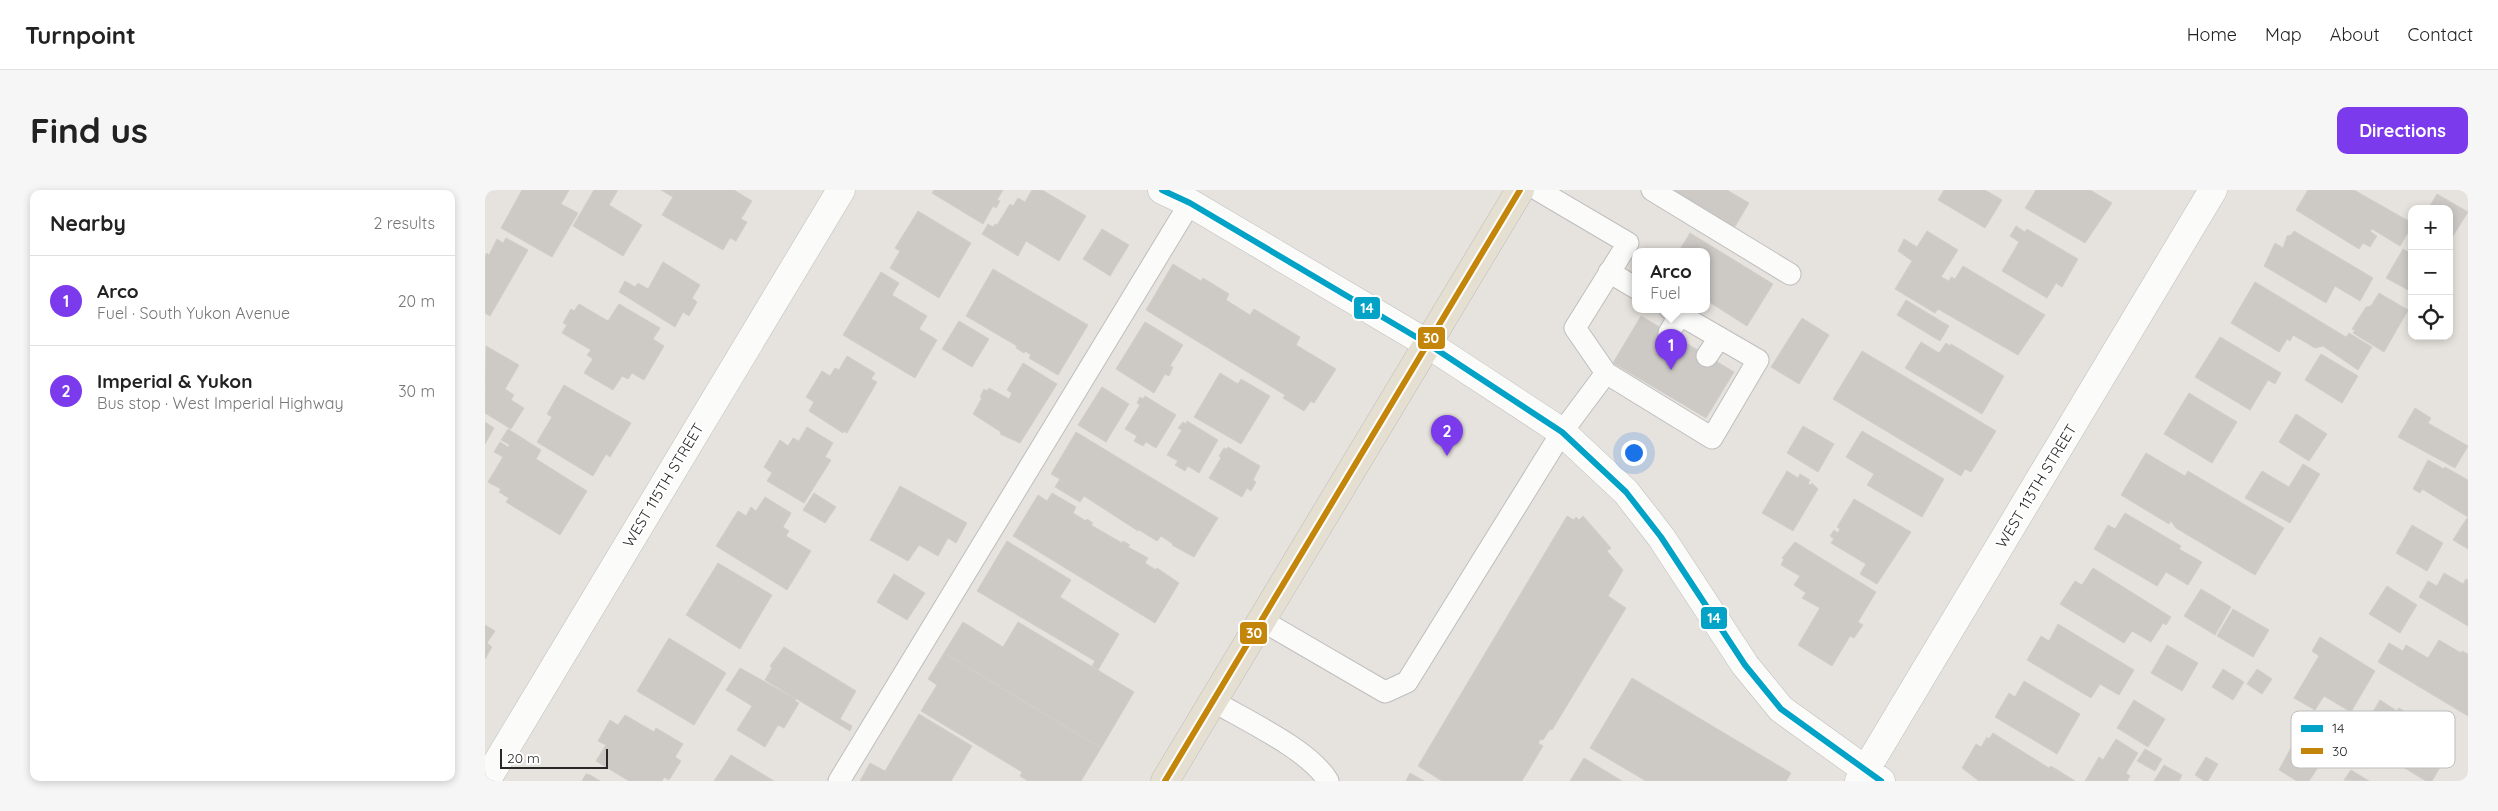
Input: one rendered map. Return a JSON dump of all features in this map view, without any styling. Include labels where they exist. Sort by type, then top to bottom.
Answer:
[{"type":"main road","points":[[1165,781],[1520,190]]},
{"type":"street","name":"WEST 115TH STREET","points":[[486,781],[841,190]]},
{"type":"street","points":[[1163,190],[1190,203],[1427,344],[1562,432],[1626,492],[1655,529],[1745,665],[1781,709],[1868,778]]},
{"type":"street","name":"WEST 113TH STREET","points":[[1868,778],[2213,190]]},
{"type":"lane","points":[[1538,190],[1628,243],[1575,328],[1606,373],[1638,385],[1675,408],[1712,438],[1758,360],[1677,313]]},
{"type":"lane","points":[[1652,190],[1790,274]]},
{"type":"lane","points":[[839,781],[1190,203]]},
{"type":"lane","points":[[1609,272],[1632,286]]},
{"type":"lane","points":[[1669,333],[1675,313]]},
{"type":"lane","points":[[1707,356],[1719,338]]},
{"type":"lane","points":[[1261,620],[1385,692],[1407,682],[1562,432],[1606,373]]},
{"type":"lane","points":[[1213,701],[1307,757],[1322,770],[1328,781]]},
{"type":"building","points":[[522,190],[569,190],[561,204],[578,213],[552,257],[501,228]]},
{"type":"building","points":[[594,190],[618,190],[609,205],[642,225],[623,256],[573,226]]},
{"type":"building","points":[[661,190],[734,190],[752,201],[741,219],[747,222],[736,241],[730,238],[723,250],[662,215],[673,197]]},
{"type":"building","points":[[934,190],[1003,190],[997,200],[1000,201],[996,208],[993,206],[983,224],[932,193]]},
{"type":"building","points":[[1032,190],[1042,190],[1086,216],[1059,261],[1026,241],[1018,256],[982,234],[988,224],[993,227],[995,224],[997,225],[1010,204],[1013,206],[1018,198],[1025,202]]},
{"type":"building","points":[[1667,190],[1727,190],[1749,203],[1733,230]]},
{"type":"building","points":[[1944,190],[1985,190],[2002,200],[1985,228],[1938,200]]},
{"type":"building","points":[[2036,190],[2090,190],[2112,203],[2085,243],[2025,208]]},
{"type":"building","points":[[2308,190],[2354,190],[2408,221],[2408,233],[2400,246],[2372,229],[2370,231],[2377,236],[2370,247],[2363,243],[2359,249],[2296,210]]},
{"type":"building","points":[[2437,194],[2468,212],[2453,236],[2453,205],[2430,205]]},
{"type":"building","points":[[918,211],[971,243],[939,298],[890,268],[900,251],[895,248]]},
{"type":"building","points":[[2016,226],[2025,232],[2027,229],[2078,259],[2062,287],[2056,283],[2047,298],[2002,271],[2019,242],[2010,236]]},
{"type":"building","points":[[1102,229],[1129,245],[1110,276],[1083,259]]},
{"type":"building","points":[[1927,231],[1958,250],[1941,277],[1949,281],[1951,277],[1955,279],[1963,266],[2045,315],[2018,355],[1938,309],[1935,313],[1895,289],[1912,261],[1898,251],[1904,239],[1917,247]]},
{"type":"building","points":[[2294,231],[2373,278],[2360,301],[2335,286],[2326,303],[2264,266],[2275,243],[2283,248],[2287,236],[2291,235]]},
{"type":"building","points":[[1690,233],[1773,284],[1747,326],[1710,303],[1710,248],[1681,248]]},
{"type":"building","points":[[506,238],[528,250],[490,316],[485,313],[485,256],[487,253],[489,255],[497,239],[503,243]]},
{"type":"building","points":[[2403,249],[2408,252],[2408,290],[2386,278]]},
{"type":"building","points":[[663,262],[700,285],[692,298],[697,302],[689,316],[683,312],[675,327],[619,292],[625,281],[635,287],[638,283],[648,289]]},
{"type":"building","points":[[1173,264],[1201,281],[1203,278],[1229,294],[1226,300],[1250,315],[1254,309],[1300,337],[1296,345],[1336,369],[1314,403],[1311,401],[1304,411],[1283,398],[1285,395],[1146,310]]},
{"type":"building","points":[[993,269],[1088,325],[1058,375],[1029,358],[1031,355],[1025,351],[1024,353],[1016,348],[1017,346],[966,316]]},
{"type":"building","points":[[881,272],[899,283],[892,295],[927,316],[919,329],[937,340],[915,378],[843,335]]},
{"type":"building","points":[[2255,282],[2346,337],[2349,333],[2372,347],[2358,370],[2323,346],[2315,348],[2293,335],[2290,341],[2287,339],[2279,352],[2231,323]]},
{"type":"building","points":[[2379,293],[2408,310],[2384,352],[2353,333],[2355,330],[2352,329],[2366,307],[2371,306]]},
{"type":"building","points":[[1906,300],[1949,326],[1940,341],[1897,315]]},
{"type":"building","points":[[579,304],[608,321],[619,304],[660,328],[653,339],[664,346],[644,380],[632,373],[628,379],[622,376],[613,390],[584,373],[593,359],[587,355],[591,350],[562,333],[567,325],[563,323],[571,309],[574,311]]},
{"type":"building","points":[[1641,316],[1734,372],[1706,418],[1613,363]]},
{"type":"building","points":[[1802,318],[1829,335],[1799,384],[1771,367]]},
{"type":"building","points":[[959,321],[989,339],[972,367],[942,349]]},
{"type":"building","points":[[1145,322],[1183,345],[1170,366],[1173,367],[1169,376],[1165,374],[1154,393],[1116,369]]},
{"type":"building","points":[[2220,337],[2281,373],[2275,384],[2268,380],[2250,410],[2195,377]]},
{"type":"building","points":[[1921,342],[1939,353],[1946,343],[1950,346],[1951,344],[2004,376],[1982,414],[1905,368]]},
{"type":"building","points":[[486,346],[519,365],[505,389],[514,395],[511,400],[524,408],[511,429],[485,413]]},
{"type":"building","points":[[1862,351],[1996,431],[1971,472],[1965,469],[1961,476],[1833,399]]},
{"type":"building","points":[[2321,354],[2358,376],[2342,403],[2305,380]]},
{"type":"building","points":[[847,356],[875,373],[871,379],[877,382],[847,433],[844,431],[843,433],[809,411],[814,402],[806,397],[822,371],[830,376],[835,368],[839,370]]},
{"type":"building","points":[[1023,363],[1057,384],[1020,443],[1000,434],[1001,432],[973,414],[982,398],[980,397],[984,389],[987,391],[989,388],[1009,399],[1012,393],[1007,390]]},
{"type":"building","points":[[1220,373],[1238,384],[1241,379],[1270,396],[1241,444],[1194,417]]},
{"type":"building","points":[[564,385],[631,423],[610,457],[606,454],[593,476],[537,442],[552,417],[547,414]]},
{"type":"building","points":[[1102,387],[1129,404],[1106,442],[1078,425]]},
{"type":"building","points":[[2189,393],[2237,422],[2212,463],[2164,434]]},
{"type":"building","points":[[1145,396],[1176,415],[1156,448],[1146,442],[1143,446],[1134,441],[1137,436],[1125,429],[1140,405],[1137,403],[1140,397],[1143,399]]},
{"type":"building","points":[[2415,408],[2431,418],[2428,423],[2468,446],[2455,468],[2398,437]]},
{"type":"building","points":[[2296,414],[2327,434],[2309,461],[2279,442]]},
{"type":"building","points":[[1187,421],[1218,440],[1199,473],[1188,466],[1185,471],[1175,465],[1178,461],[1167,455],[1182,430],[1178,428],[1183,422],[1186,424]]},
{"type":"building","points":[[485,422],[494,428],[485,444]]},
{"type":"building","points":[[1803,426],[1834,444],[1818,472],[1787,453]]},
{"type":"building","points":[[807,427],[833,443],[825,457],[831,460],[804,503],[767,481],[772,473],[764,467],[780,440],[788,446],[793,438],[799,441]]},
{"type":"building","points":[[508,429],[541,450],[536,459],[587,491],[560,535],[506,502],[509,498],[499,492],[501,489],[488,482],[503,457],[494,452],[500,442],[508,447],[510,445],[501,440]]},
{"type":"building","points":[[1862,431],[1944,479],[1922,517],[1867,485],[1874,474],[1846,457]]},
{"type":"building","points":[[1076,432],[1218,518],[1194,557],[1172,545],[1161,536],[1157,541],[1138,531],[1084,496],[1080,502],[1055,487],[1060,479],[1051,474]]},
{"type":"building","points":[[1228,447],[1260,466],[1253,480],[1256,482],[1251,491],[1247,488],[1242,497],[1209,478],[1221,458],[1219,456],[1224,448],[1227,449]]},
{"type":"building","points":[[2146,453],[2185,476],[2188,471],[2284,528],[2255,575],[2176,528],[2171,521],[2169,524],[2121,495]]},
{"type":"building","points":[[2428,460],[2468,480],[2468,517],[2422,489],[2420,493],[2413,489]]},
{"type":"building","points":[[2303,464],[2320,474],[2290,523],[2245,498],[2262,471],[2289,487]]},
{"type":"building","points":[[1787,471],[1798,478],[1800,474],[1810,480],[1808,484],[1811,485],[1812,483],[1818,489],[1793,531],[1762,513]]},
{"type":"building","points":[[900,486],[967,523],[956,543],[948,538],[938,556],[919,545],[908,561],[870,540]]},
{"type":"building","points":[[814,493],[836,507],[825,523],[803,510]]},
{"type":"building","points":[[1052,493],[1076,507],[1073,513],[1086,521],[1087,519],[1093,523],[1091,525],[1122,543],[1123,541],[1130,545],[1128,547],[1148,558],[1145,563],[1156,570],[1157,568],[1179,583],[1155,623],[1013,536],[1038,495],[1047,501]]},
{"type":"building","points":[[765,497],[791,513],[783,527],[789,531],[786,536],[811,551],[787,590],[716,546],[738,511],[746,516],[751,507],[756,511]]},
{"type":"building","points":[[1854,499],[1911,532],[1877,584],[1860,574],[1866,564],[1831,543],[1834,539],[1830,536],[1834,530],[1838,533],[1840,529],[1837,527]]},
{"type":"building","points":[[2125,513],[2181,546],[2179,549],[2202,562],[2188,585],[2166,572],[2157,586],[2094,549],[2108,525],[2115,529]]},
{"type":"building","points":[[1567,516],[1574,520],[1576,517],[1579,520],[1583,516],[1611,548],[1607,551],[1623,570],[1608,596],[1626,608],[1552,730],[1550,729],[1543,740],[1541,739],[1538,743],[1543,746],[1522,781],[1442,781],[1418,766]]},
{"type":"building","points":[[2468,519],[2468,549],[2453,540]]},
{"type":"building","points":[[2412,525],[2443,543],[2427,571],[2396,553]]},
{"type":"building","points":[[1007,541],[1071,580],[1060,597],[1119,634],[1098,670],[1092,666],[1095,661],[977,591]]},
{"type":"building","points":[[1795,542],[1876,592],[1858,622],[1863,625],[1854,638],[1850,636],[1832,666],[1798,645],[1820,608],[1802,598],[1806,593],[1794,585],[1800,576],[1781,565],[1784,559],[1782,558]]},
{"type":"building","points":[[718,563],[772,595],[740,649],[686,615]]},
{"type":"building","points":[[2093,568],[2171,617],[2166,625],[2163,623],[2151,642],[2132,631],[2124,643],[2060,604],[2075,581],[2082,585]]},
{"type":"building","points":[[2444,573],[2463,584],[2466,579],[2468,580],[2468,626],[2419,597],[2428,581],[2437,586]]},
{"type":"building","points":[[894,574],[925,593],[907,620],[877,602]]},
{"type":"building","points":[[2387,586],[2417,605],[2400,633],[2369,614]]},
{"type":"building","points":[[2201,589],[2231,607],[2215,635],[2184,616]]},
{"type":"building","points":[[2233,609],[2269,630],[2253,657],[2217,636]]},
{"type":"building","points":[[963,622],[1003,647],[1018,622],[1134,692],[1101,748],[944,653]]},
{"type":"building","points":[[2058,624],[2134,670],[2119,695],[2100,684],[2091,698],[2027,660],[2041,636],[2049,641]]},
{"type":"building","points":[[485,625],[495,631],[487,643],[492,647],[485,659]]},
{"type":"building","points":[[2320,637],[2375,671],[2352,711],[2324,696],[2315,710],[2294,698],[2319,656],[2312,651]]},
{"type":"building","points":[[669,638],[726,673],[694,725],[637,691]]},
{"type":"building","points":[[2439,640],[2461,653],[2462,651],[2468,654],[2468,716],[2378,662],[2389,643],[2403,651],[2406,645],[2428,658]]},
{"type":"building","points":[[2167,645],[2198,663],[2182,691],[2151,673]]},
{"type":"building","points":[[784,647],[856,691],[840,719],[852,726],[850,731],[765,680],[772,668],[770,666]]},
{"type":"building","points":[[944,653],[1101,748],[1081,781],[1028,781],[1020,776],[1022,772],[921,711],[937,685],[928,679]]},
{"type":"building","points":[[740,668],[796,699],[795,701],[799,703],[784,728],[778,725],[765,747],[737,730],[752,706],[726,690]]},
{"type":"building","points":[[2223,669],[2244,682],[2233,700],[2212,687]]},
{"type":"building","points":[[2257,669],[2272,679],[2262,694],[2247,684]]},
{"type":"building","points":[[1632,678],[1791,773],[1786,781],[1646,781],[1590,748]]},
{"type":"building","points":[[2024,681],[2080,714],[2057,754],[1995,717],[2009,693],[2015,697]]},
{"type":"building","points":[[2134,700],[2165,719],[2148,747],[2117,728]]},
{"type":"building","points":[[2380,700],[2397,711],[2374,711]]},
{"type":"building","points":[[919,714],[972,746],[951,781],[860,781],[870,763],[885,771]]},
{"type":"building","points":[[625,715],[654,732],[656,728],[683,744],[675,757],[681,761],[669,780],[664,777],[662,781],[629,781],[596,761],[606,745],[598,741],[610,720],[618,725]]},
{"type":"building","points":[[1993,733],[2049,768],[2051,766],[2075,781],[1979,781],[1962,768],[1976,744],[1981,747],[1987,737],[1989,739]]},
{"type":"building","points":[[2116,739],[2138,753],[2126,773],[2130,776],[2127,781],[2085,781],[2099,757],[2103,760]]},
{"type":"building","points":[[2291,748],[2291,768],[2318,768],[2309,781],[2297,781],[2279,770]]},
{"type":"building","points":[[2145,749],[2162,759],[2155,771],[2137,761]]},
{"type":"building","points":[[731,755],[774,781],[714,781]]},
{"type":"building","points":[[2206,757],[2218,764],[2208,781],[2204,781],[2195,775]]},
{"type":"building","points":[[1584,758],[1622,781],[1570,781]]},
{"type":"building","points":[[2164,765],[2182,775],[2179,781],[2154,781]]},
{"type":"building","points":[[2405,768],[2440,768],[2432,781],[2426,781]]},
{"type":"building","points":[[2351,770],[2369,781],[2344,780]]},
{"type":"building","points":[[1410,773],[1424,781],[1406,781]]},
{"type":"building","points":[[586,774],[590,775],[600,781],[582,781]]},
{"type":"transit line","name":"14","points":[[1162,190],[1190,203],[1428,344],[1562,432],[1626,492],[1661,537],[1745,665],[1781,709],[1881,781]]},
{"type":"transit line","name":"30","points":[[1165,781],[1520,190]]},
{"type":"place","name":"Arco","points":[[1671,370]]},
{"type":"place","name":"Imperial & Yukon","points":[[1447,456]]}]
